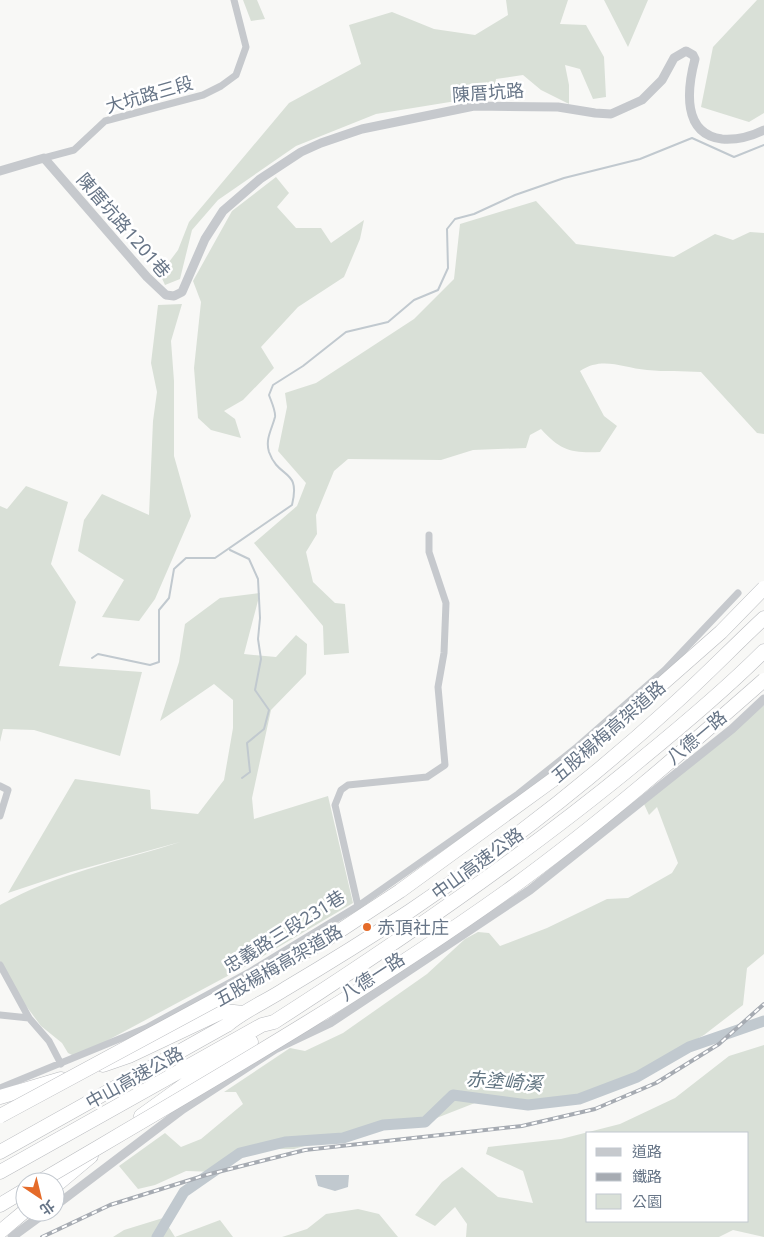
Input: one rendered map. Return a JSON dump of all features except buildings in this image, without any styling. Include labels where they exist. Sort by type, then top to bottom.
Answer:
[{"type":"highway","name":"五股楊梅高架道路","points":[[0,1116],[321,943],[400,891],[554,779],[714,639],[764,588]]},
{"type":"highway","name":"中山高速公路","points":[[0,1152],[185,1050],[227,1025],[243,1012],[282,991],[408,912],[533,822],[674,704],[764,618]]},
{"type":"highway","name":"中山高速公路","points":[[0,1172],[262,1025],[274,1022],[369,961],[528,849],[662,743],[764,651]]},
{"type":"highway","points":[[56,1172],[354,994],[507,891],[650,780],[764,680]]},
{"type":"highway","points":[[0,1097],[129,1056],[224,1011],[243,1012]]},
{"type":"highway","points":[[65,1178],[122,1130],[201,1073],[266,1033],[274,1022]]},
{"type":"highway","points":[[0,1205],[15,1196]]},
{"type":"highway","points":[[0,1232],[15,1219]]},
{"type":"street","name":"大坑路三段","points":[[0,171],[74,150],[105,121],[203,95],[221,86],[236,75],[246,47],[234,0]]},
{"type":"street","name":"陳厝坑路","points":[[186,288],[205,239],[229,206],[260,179],[301,152],[362,129],[474,106],[538,106],[611,114],[642,100],[662,80],[674,58],[686,51],[693,55],[695,59],[689,102],[697,128],[706,134],[730,139],[756,134],[764,130]]},
{"type":"street","name":"陳厝坑路1201巷","points":[[44,158],[158,288],[166,295],[174,296],[186,288]]},
{"type":"street","name":"忠義路三段231巷","points":[[0,1088],[146,1028],[196,1002],[301,942],[358,906],[335,805],[336,797],[348,785],[427,777],[445,765],[438,687],[444,653],[446,602],[430,552],[429,535]]},
{"type":"street","points":[[358,906],[511,799],[577,747],[665,670],[738,593]]},
{"type":"street","name":"八德一路","points":[[65,1198],[183,1109],[283,1045],[330,1022],[489,919],[566,862],[732,729],[764,699]]},
{"type":"street","points":[[0,786],[8,790],[0,816]]},
{"type":"street","points":[[0,965],[29,1018],[49,1041],[61,1064]]},
{"type":"street","points":[[0,1015],[29,1018]]},
{"type":"street","points":[[12,1237],[32,1222]]},
{"type":"green space","points":[[243,0],[257,0],[265,19],[251,21]]},
{"type":"green space","points":[[506,0],[568,0],[560,24],[586,25],[604,57],[606,97],[593,99],[580,69],[565,65],[569,85],[569,104],[541,90],[523,75],[496,79],[493,95],[376,114],[296,146],[218,200],[192,230],[180,279],[165,285],[160,274],[178,250],[189,222],[289,103],[361,64],[349,25],[392,12],[434,29],[475,35],[508,15]]},
{"type":"green space","points":[[604,0],[648,0],[628,47]]},
{"type":"green space","points":[[757,0],[764,0],[764,113],[749,122],[701,107],[713,47]]},
{"type":"green space","points":[[276,177],[289,193],[277,207],[296,228],[321,228],[331,243],[364,220],[360,239],[344,277],[298,307],[261,347],[274,368],[243,400],[224,411],[235,419],[241,438],[211,430],[198,418],[194,368],[201,302],[193,281],[232,211]]},
{"type":"green space","points":[[536,201],[576,244],[674,257],[715,234],[733,240],[750,232],[764,233],[764,434],[757,433],[701,372],[654,371],[613,364],[597,364],[580,371],[604,416],[617,426],[600,452],[581,452],[567,449],[555,442],[541,429],[530,435],[526,448],[473,450],[441,460],[348,459],[334,471],[316,515],[317,534],[306,552],[313,582],[335,603],[345,604],[349,653],[324,655],[323,626],[254,543],[297,506],[306,483],[278,451],[287,407],[285,393],[316,383],[414,319],[454,279],[460,224]]},
{"type":"green space","points":[[182,304],[171,341],[174,381],[174,456],[191,516],[155,599],[139,621],[102,617],[124,580],[78,551],[84,520],[102,494],[149,515],[153,421],[157,392],[151,363],[158,305]]},
{"type":"green space","points":[[26,486],[68,502],[51,564],[76,602],[59,666],[142,672],[120,756],[34,730],[3,729],[0,742],[0,506],[7,509]]},
{"type":"green space","points":[[260,593],[244,654],[276,657],[296,635],[307,644],[306,674],[271,710],[252,798],[254,819],[328,796],[353,903],[248,965],[84,1053],[74,1056],[68,1053],[62,1043],[41,1026],[21,999],[0,961],[0,905],[65,876],[180,842],[71,872],[8,893],[75,779],[150,790],[151,809],[198,814],[224,780],[233,728],[233,700],[214,684],[160,721],[179,662],[185,624],[220,598]]},
{"type":"green space","points":[[764,705],[764,954],[747,968],[743,1005],[704,1035],[631,1076],[559,1104],[480,1101],[434,1119],[348,1134],[294,1149],[242,1149],[216,1172],[186,1171],[155,1185],[138,1189],[119,1166],[165,1133],[181,1147],[201,1139],[243,1104],[236,1092],[224,1092],[290,1048],[305,1051],[343,1033],[427,974],[465,939],[478,932],[489,933],[500,946],[547,928],[607,899],[628,898],[672,873],[678,863],[657,807],[649,815],[644,804]]},
{"type":"green space","points":[[764,1045],[764,1237],[733,1230],[719,1237],[466,1237],[467,1224],[455,1207],[435,1226],[415,1215],[442,1182],[462,1167],[498,1197],[533,1203],[523,1171],[486,1154],[488,1147],[561,1139],[586,1133],[586,1222],[749,1222],[749,1132],[589,1132],[620,1124],[675,1098],[729,1056]]},
{"type":"green space","points":[[358,1209],[379,1214],[398,1237],[282,1237],[307,1229],[326,1214]]},
{"type":"green space","points":[[163,1218],[175,1237],[113,1237],[124,1230]]},
{"type":"green space","points":[[220,1220],[233,1237],[175,1237]]},
{"type":"shaded area","points":[[315,1175],[349,1175],[348,1187],[335,1191],[318,1186]]},
{"type":"waterway","points":[[92,658],[98,654],[150,665],[159,662],[159,610],[169,598],[174,569],[186,558],[215,558],[292,505],[294,485],[288,475],[273,461],[268,447],[268,438],[275,417],[269,395],[273,385],[303,366],[346,332],[388,322],[414,300],[438,290],[448,268],[447,229],[455,219],[474,214],[515,195],[564,178],[640,159],[692,138],[734,157],[764,145]]},
{"type":"waterway","points":[[230,550],[249,559],[258,579],[260,618],[258,639],[261,659],[255,690],[269,710],[264,729],[247,743],[250,772],[242,778]]},
{"type":"waterway","name":"赤塗崎溪","points":[[157,1237],[184,1192],[240,1153],[285,1142],[343,1138],[383,1125],[425,1122],[453,1095],[528,1105],[579,1099],[637,1077],[689,1047],[764,1021]]},
{"type":"railway","points":[[42,1237],[110,1205],[206,1175],[305,1150],[522,1126],[595,1109],[656,1083],[719,1044],[764,1004]]},
{"type":"place","name":"赤頂社庄","points":[[367,927]]}]
